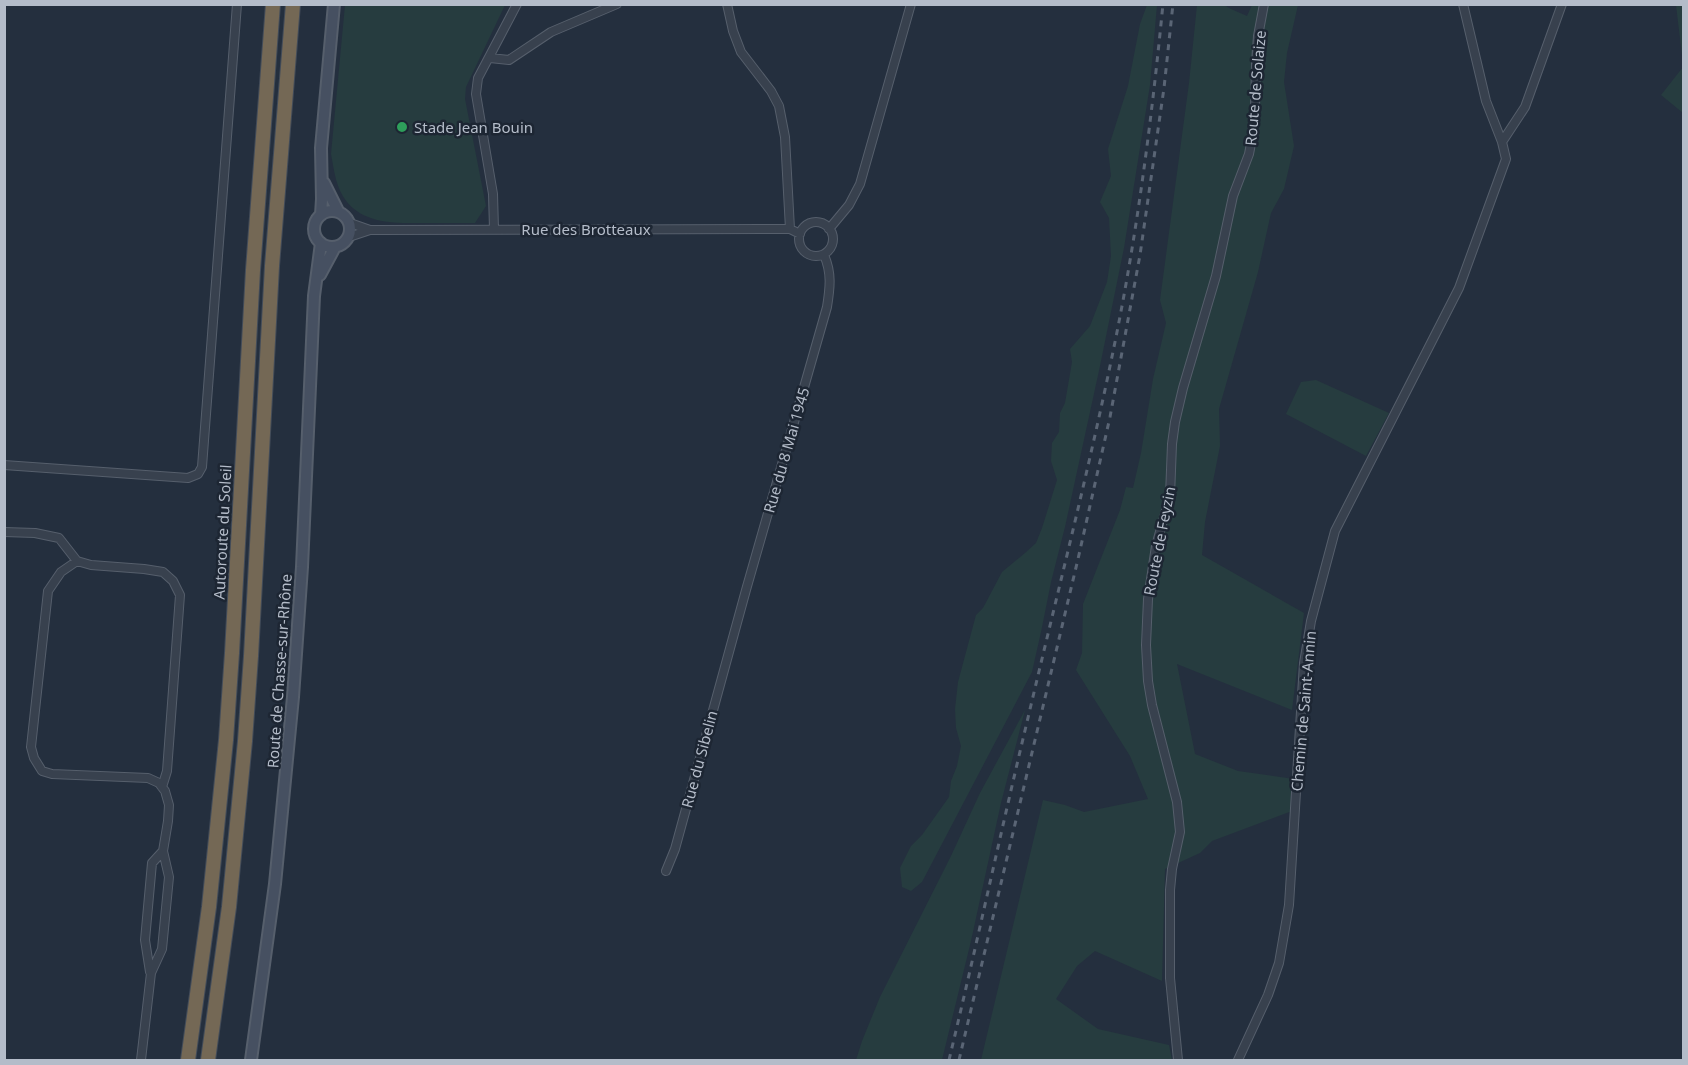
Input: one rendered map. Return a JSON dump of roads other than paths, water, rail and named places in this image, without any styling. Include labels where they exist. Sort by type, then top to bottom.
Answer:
[{"type":"highway","name":"Autoroute du Soleil","points":[[188,1060],[209,907],[226,740],[254,258],[273,4]]},
{"type":"highway","points":[[208,1060],[229,907],[245,741],[272,277],[292,4]]},
{"type":"main road","points":[[321,214],[321,148],[334,4]]},
{"type":"main road","points":[[321,174],[338,211],[347,218],[351,228],[349,237],[340,246],[325,246],[317,239],[314,229],[317,219],[321,214],[332,210],[338,211]]},
{"type":"main road","name":"Route de Chasse-sur-Rhône","points":[[251,1060],[275,884],[292,708],[301,577],[314,296],[321,243]]},
{"type":"main road","name":"Route de Chasse-sur-Rhône","points":[[316,283],[335,247]]},
{"type":"street","points":[[4,465],[177,478],[188,478],[198,474],[202,467],[237,4]]},
{"type":"street","points":[[494,229],[492,194],[476,94],[478,78],[517,4]]},
{"type":"street","points":[[490,58],[509,60],[551,32],[617,4]]},
{"type":"street","points":[[728,4],[733,31],[741,52],[771,91],[779,106],[785,137],[790,229]]},
{"type":"street","points":[[830,229],[849,205],[860,184],[911,4]]},
{"type":"street","name":"Route de Solaize","points":[[1243,171],[1252,138],[1256,108],[1258,36],[1264,4]]},
{"type":"street","points":[[1463,4],[1486,101],[1502,142]]},
{"type":"street","points":[[1502,142],[1525,107],[1562,4]]},
{"type":"street","name":"Chemin de Saint-Annin","points":[[1238,1060],[1268,995],[1279,963],[1289,905],[1304,663],[1311,621],[1335,531],[1459,288],[1506,159],[1502,142]]},
{"type":"street","name":"Route de Feyzin","points":[[1178,1060],[1170,978],[1170,890],[1180,832],[1177,802],[1148,681],[1146,645],[1148,599],[1156,546],[1170,496],[1175,422],[1216,276],[1233,196],[1243,171]]},
{"type":"street","points":[[816,222],[830,229],[833,243],[828,252],[824,255],[812,256],[804,251],[800,243],[800,234],[806,226],[816,222]]},
{"type":"street","name":"Rue des Brotteaux","points":[[350,223],[370,230]]},
{"type":"street","name":"Rue des Brotteaux","points":[[349,237],[370,230],[494,229],[790,229],[800,234]]},
{"type":"street","name":"Rue du 8 Mai 1945","points":[[730,646],[831,287],[830,273],[824,255]]},
{"type":"street","points":[[4,532],[35,533],[59,537],[76,561],[91,565],[144,568],[163,572],[173,581],[180,595],[167,771],[162,787]]},
{"type":"street","points":[[76,561],[61,572],[48,591],[31,747],[34,758],[42,771],[52,774],[148,778],[159,783],[165,792],[169,805],[163,851],[169,877],[162,949],[151,974]]},
{"type":"street","name":"Rue du Sibelin","points":[[666,871],[675,849],[730,646]]},
{"type":"street","points":[[141,1060],[151,974],[145,940],[152,863],[163,851]]},
{"type":"railway","points":[[949,1060],[1116,337],[1144,171],[1163,4]]},
{"type":"railway","points":[[959,1060],[1110,417],[1140,255],[1164,88],[1173,4]]},
{"type":"place","name":"Stade Jean Bouin","points":[[402,127]]}]
